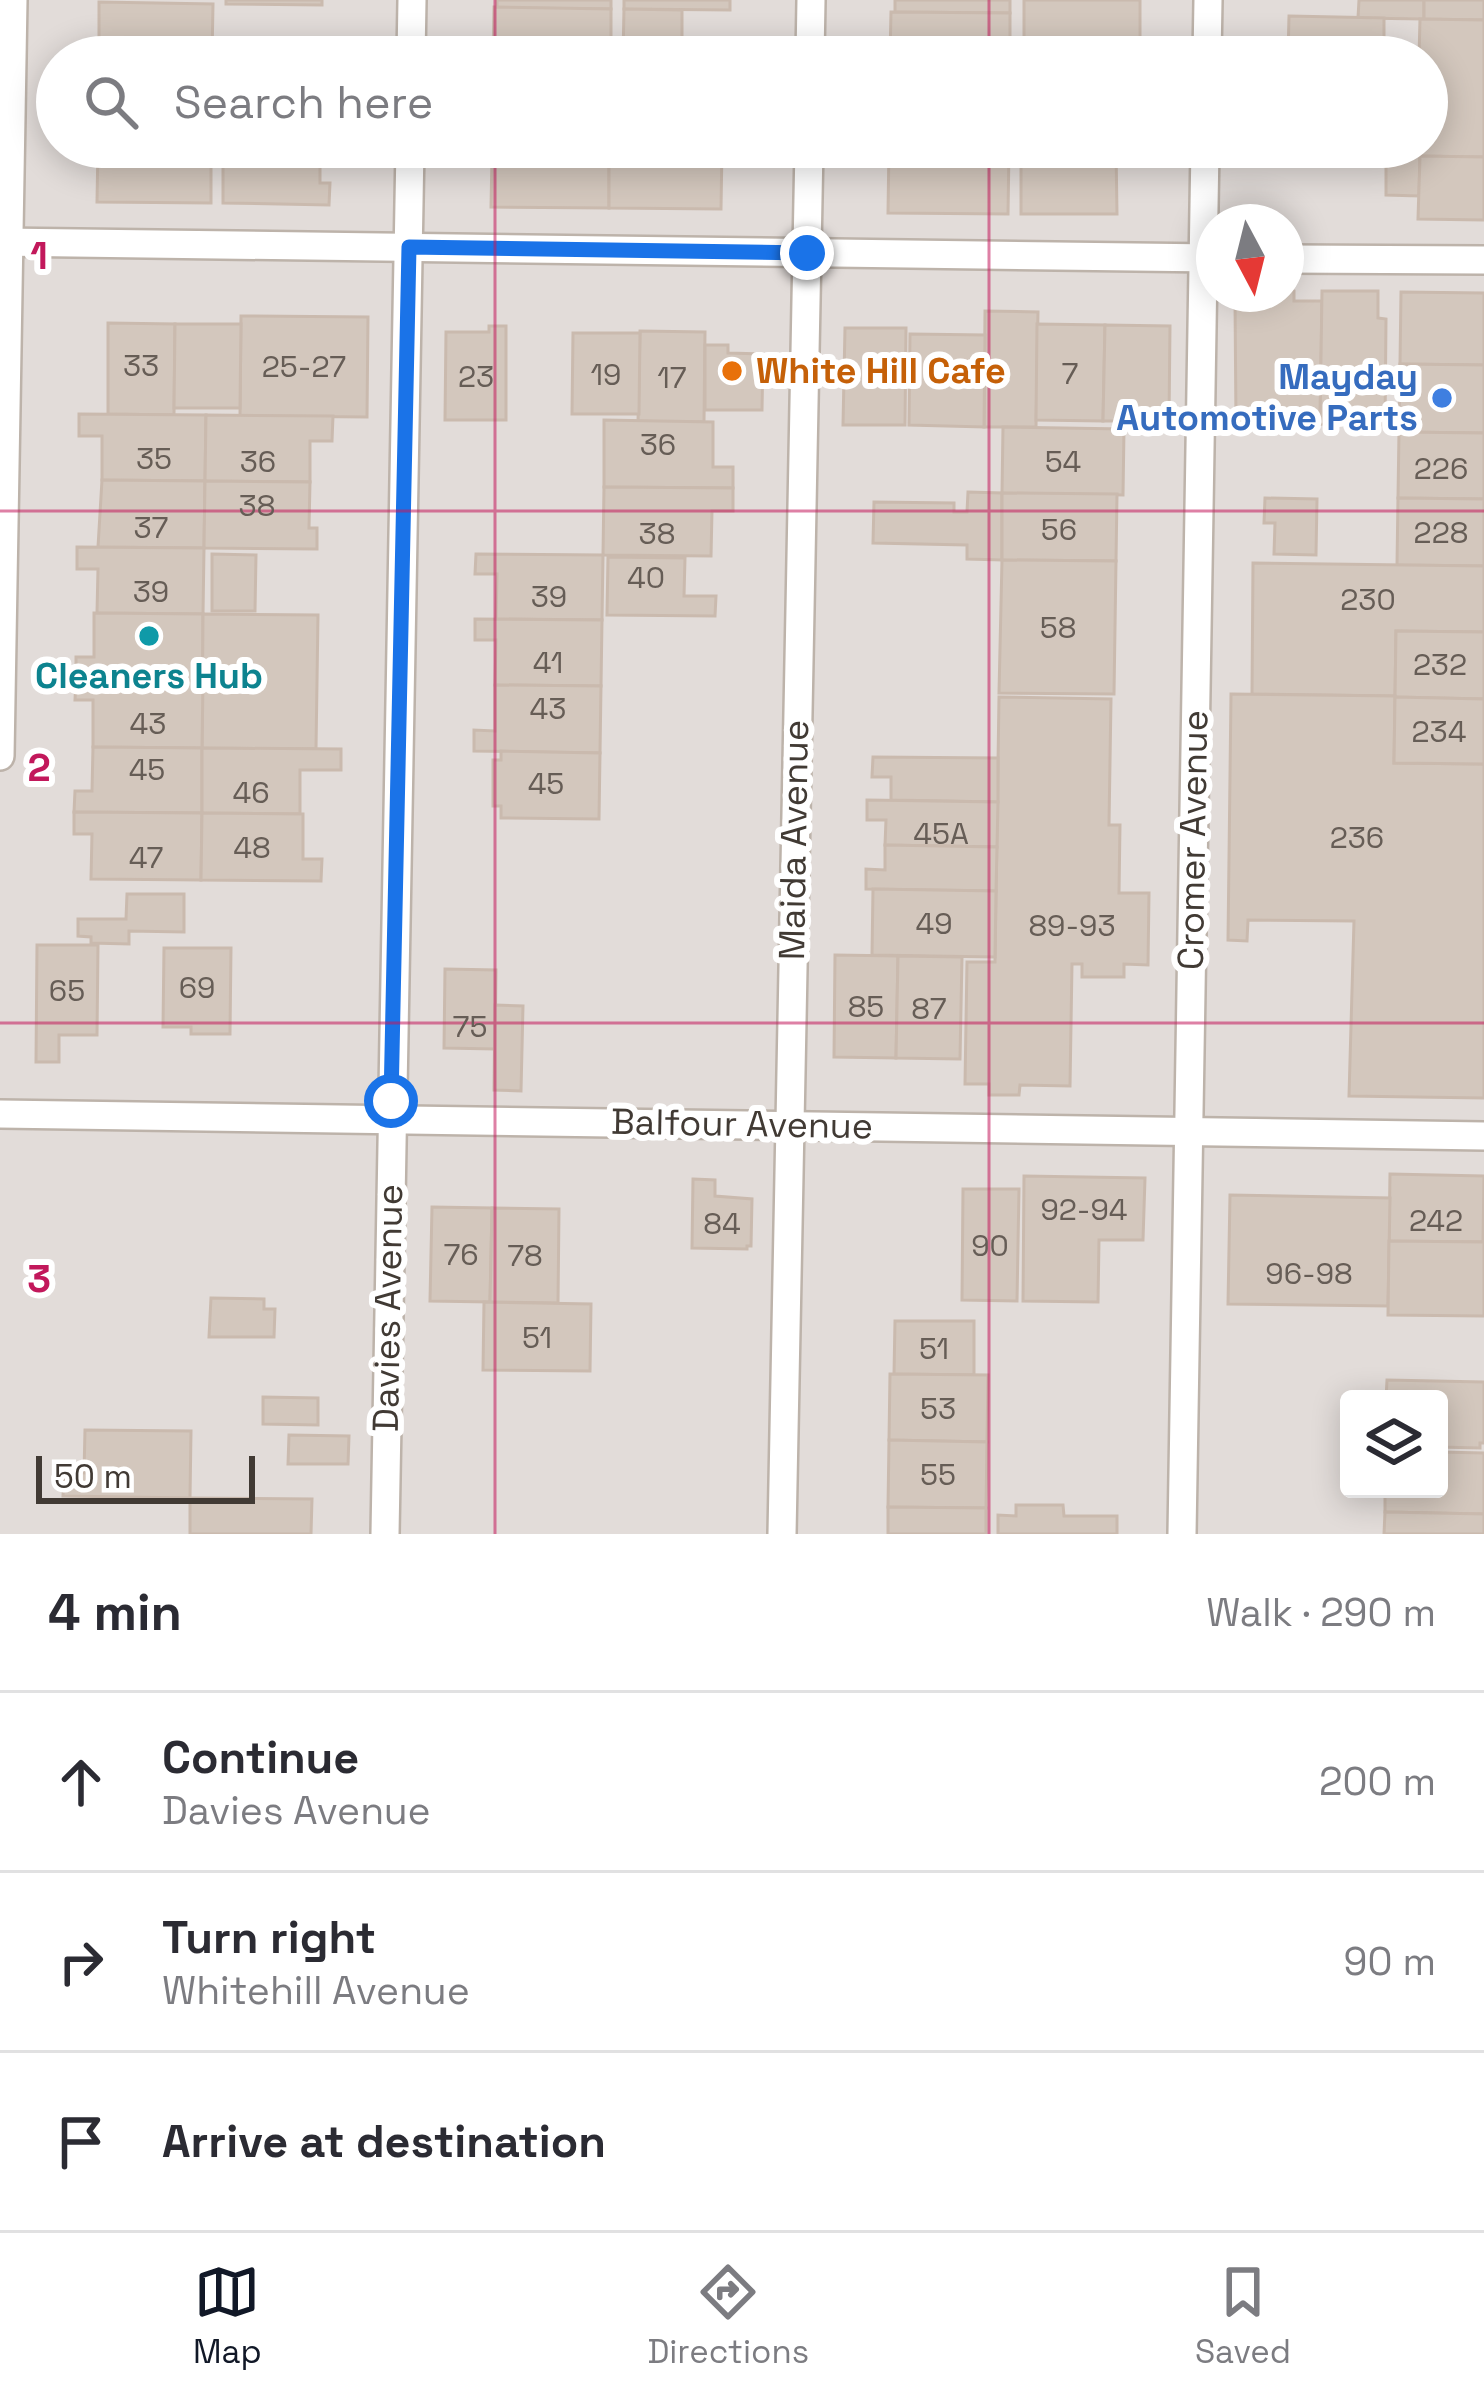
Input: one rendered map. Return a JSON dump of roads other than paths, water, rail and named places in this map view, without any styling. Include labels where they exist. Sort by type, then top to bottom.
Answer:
[{"type":"street","points":[[0,756],[5,242],[13,0]]},
{"type":"street","points":[[411,36],[412,0]]},
{"type":"street","points":[[810,36],[811,0]]},
{"type":"street","points":[[1207,36],[1208,0]]},
{"type":"street","name":"Davies Avenue","points":[[385,1534],[410,168]]},
{"type":"street","name":"Maida Avenue","points":[[782,1534],[809,168]]},
{"type":"street","name":"Cromer Avenue","points":[[1206,168],[1207,204]]},
{"type":"street","points":[[5,242],[1196,258]]},
{"type":"street","points":[[1304,259],[1484,260]]},
{"type":"street","name":"Cromer Avenue","points":[[1181,1534],[1208,312]]},
{"type":"street","name":"Balfour Avenue","points":[[0,1114],[1484,1136]]},
{"type":"place","name":"White Hill Cafe","points":[[732,371]]},
{"type":"place","name":"Mayday Automotive Parts","points":[[1442,398]]},
{"type":"place","name":"Cleaners Hub","points":[[149,636]]}]
